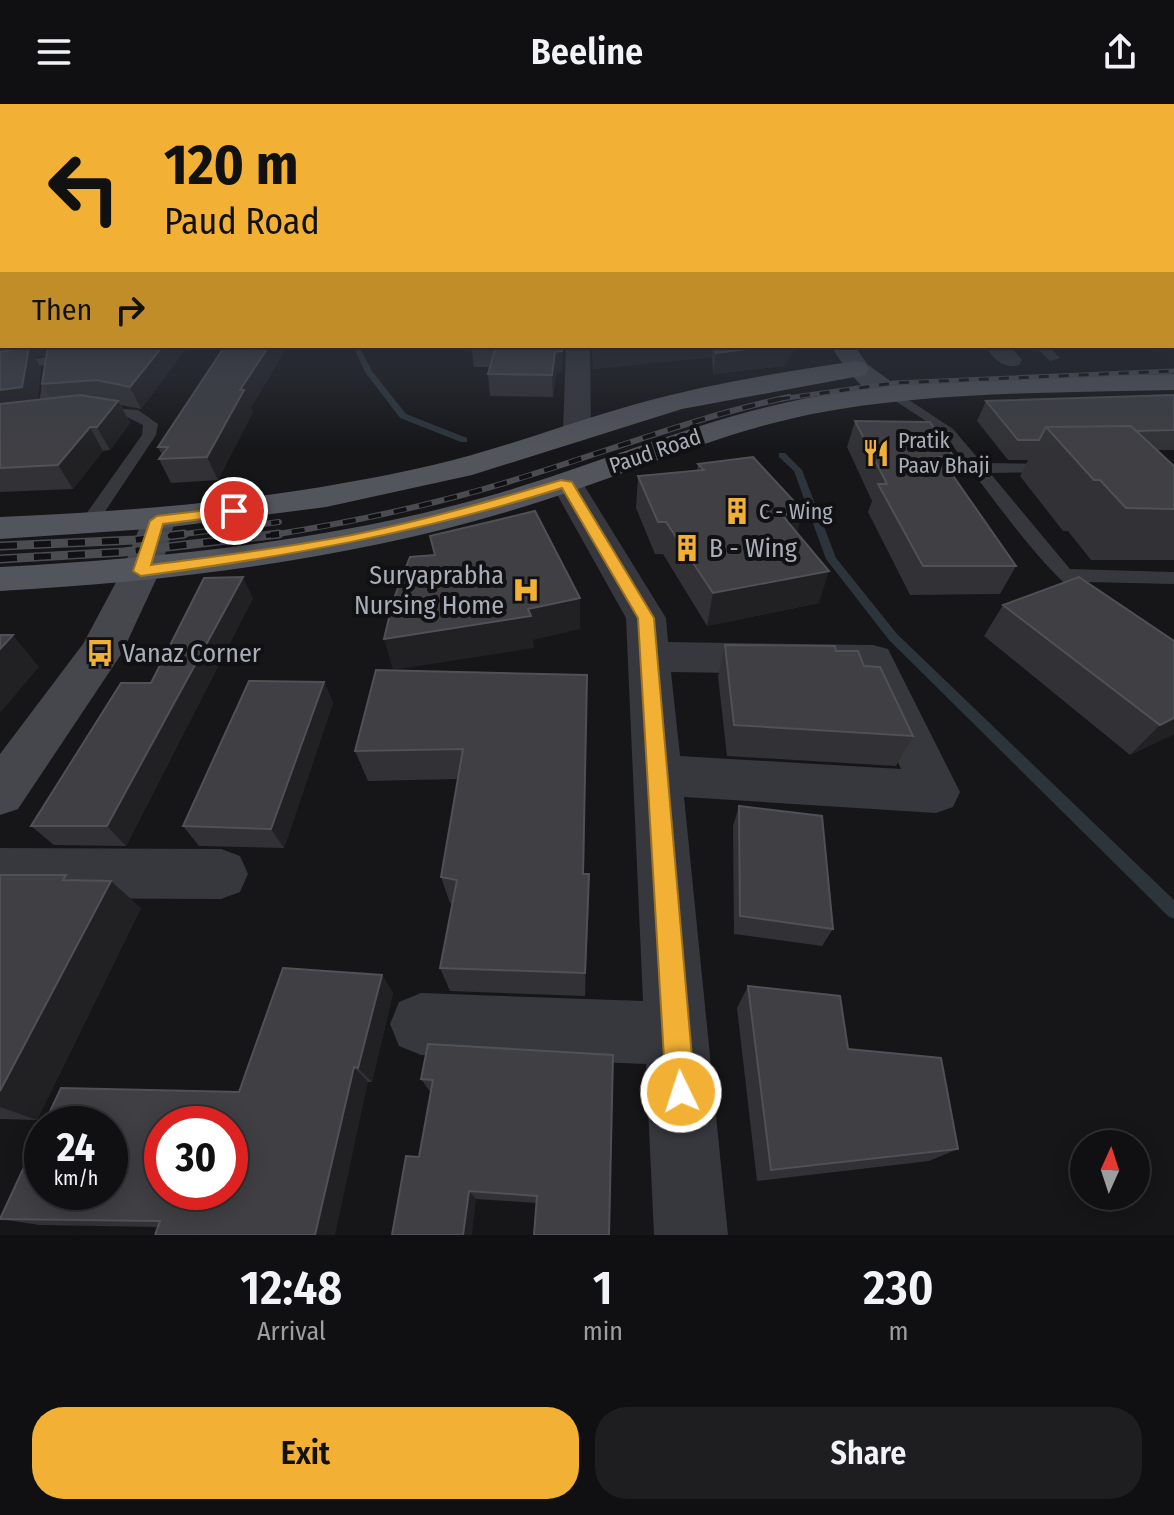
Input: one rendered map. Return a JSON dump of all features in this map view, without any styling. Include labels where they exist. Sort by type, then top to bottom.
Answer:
[{"type":"main road","name":"Paud Road","points":[[0,579],[141,571],[356,539],[499,503],[733,425],[814,406],[902,374],[1003,353],[1127,356]]},
{"type":"main road","name":"Paud Road","points":[[0,528],[157,521],[300,501],[403,482],[510,455],[704,395],[850,357],[902,374],[1174,382]]},
{"type":"street","points":[[577,433],[578,348]]},
{"type":"street","points":[[566,482],[646,618],[691,1235]]},
{"type":"street","points":[[0,793],[100,653],[141,571],[157,521]]},
{"type":"street","points":[[649,657],[873,660],[936,792],[657,775]]},
{"type":"street","points":[[0,873],[221,874]]},
{"type":"street","points":[[421,1024],[676,1034]]},
{"type":"lane","points":[[0,369],[52,360],[51,416],[115,410],[145,418],[151,424],[149,435],[88,524]]},
{"type":"lane","points":[[902,374],[1065,575],[1113,611]]},
{"type":"lane","points":[[977,468],[1070,467]]},
{"type":"lane","points":[[1065,575],[1174,578]]},
{"type":"building","points":[[29,348],[22,387],[0,390],[0,352]]},
{"type":"building","points":[[48,348],[161,348],[130,387],[96,380],[42,384]]},
{"type":"building","points":[[224,348],[268,348],[240,390],[244,390],[207,457],[159,459],[168,447],[158,447]]},
{"type":"building","points":[[495,348],[562,348],[562,351],[555,352],[552,375],[488,374]]},
{"type":"building","points":[[715,348],[757,348],[716,353]]},
{"type":"building","points":[[80,395],[118,401],[97,427],[90,427],[58,465],[0,468],[0,404]]},
{"type":"building","points":[[1174,395],[1174,430],[1136,431],[1131,426],[1046,427],[1039,440],[1018,440],[986,401]]},
{"type":"building","points":[[855,421],[930,422],[954,457],[940,457],[1016,566],[923,566],[878,484],[887,484]]},
{"type":"building","points":[[1131,426],[1174,466],[1174,509],[1126,508],[1100,480],[1094,480],[1046,427]]},
{"type":"building","points":[[753,457],[803,511],[782,515],[829,571],[713,593],[666,522],[658,522],[638,476],[704,470],[698,464]]},
{"type":"building","points":[[535,511],[580,598],[528,609],[531,616],[384,639],[393,601],[410,557],[435,555],[430,536]]},
{"type":"building","points":[[243,577],[107,826],[31,826],[121,683],[151,683],[204,578]]},
{"type":"building","points":[[1079,577],[1174,641],[1174,718],[1160,725],[1003,605]]},
{"type":"building","points":[[0,635],[13,635],[0,649]]},
{"type":"building","points":[[725,645],[835,646],[836,651],[858,651],[864,666],[880,667],[913,736],[734,725]]},
{"type":"building","points":[[376,670],[587,675],[583,874],[589,874],[585,973],[440,968],[457,880],[441,877],[463,749],[355,751]]},
{"type":"building","points":[[249,681],[324,682],[271,829],[183,826]]},
{"type":"building","points":[[739,806],[822,816],[833,929],[740,916]]},
{"type":"building","points":[[0,875],[66,875],[63,880],[111,881],[0,1091]]},
{"type":"building","points":[[283,968],[382,975],[358,1068],[354,1067],[315,1235],[155,1235],[160,1221],[0,1219],[24,1167],[24,1210],[128,1210],[128,1106],[52,1106],[61,1088],[239,1092]]},
{"type":"building","points":[[748,986],[840,996],[848,1049],[941,1058],[958,1149],[771,1170]]},
{"type":"building","points":[[428,1044],[613,1055],[609,1235],[534,1235],[537,1196],[469,1191],[463,1235],[392,1235],[406,1156],[419,1157],[433,1080],[421,1079]]},
{"type":"waterway","points":[[357,348],[369,372],[403,416],[464,440]]},
{"type":"waterway","points":[[782,455],[798,470],[831,559],[893,637],[1174,911]]},
{"type":"railway","points":[[781,399],[894,383],[1174,371]]},
{"type":"railway","points":[[781,399],[789,397]]},
{"type":"railway","points":[[273,535],[365,518],[463,495],[689,423],[781,399]]},
{"type":"railway","points":[[179,535],[279,522]]},
{"type":"railway","points":[[179,535],[184,534]]},
{"type":"railway","points":[[273,535],[279,534]]},
{"type":"railway","points":[[0,546],[135,540],[179,535]]},
{"type":"railway","points":[[168,536],[179,535]]},
{"type":"railway","points":[[0,559],[124,552],[273,535]]},
{"type":"railway","points":[[266,536],[273,535]]},
{"type":"place","name":"Pratik Paav Bhaji","points":[[876,453]]},
{"type":"place","name":"C - Wing","points":[[737,511]]},
{"type":"place","name":"B - Wing","points":[[687,548]]},
{"type":"place","name":"Suryaprabha Nursing Home","points":[[526,590]]},
{"type":"place","name":"Vanaz Corner","points":[[100,653]]},
{"type":"route","points":[[234,511],[157,521],[141,571],[356,539],[499,503],[566,482],[646,618],[681,1092]]}]
